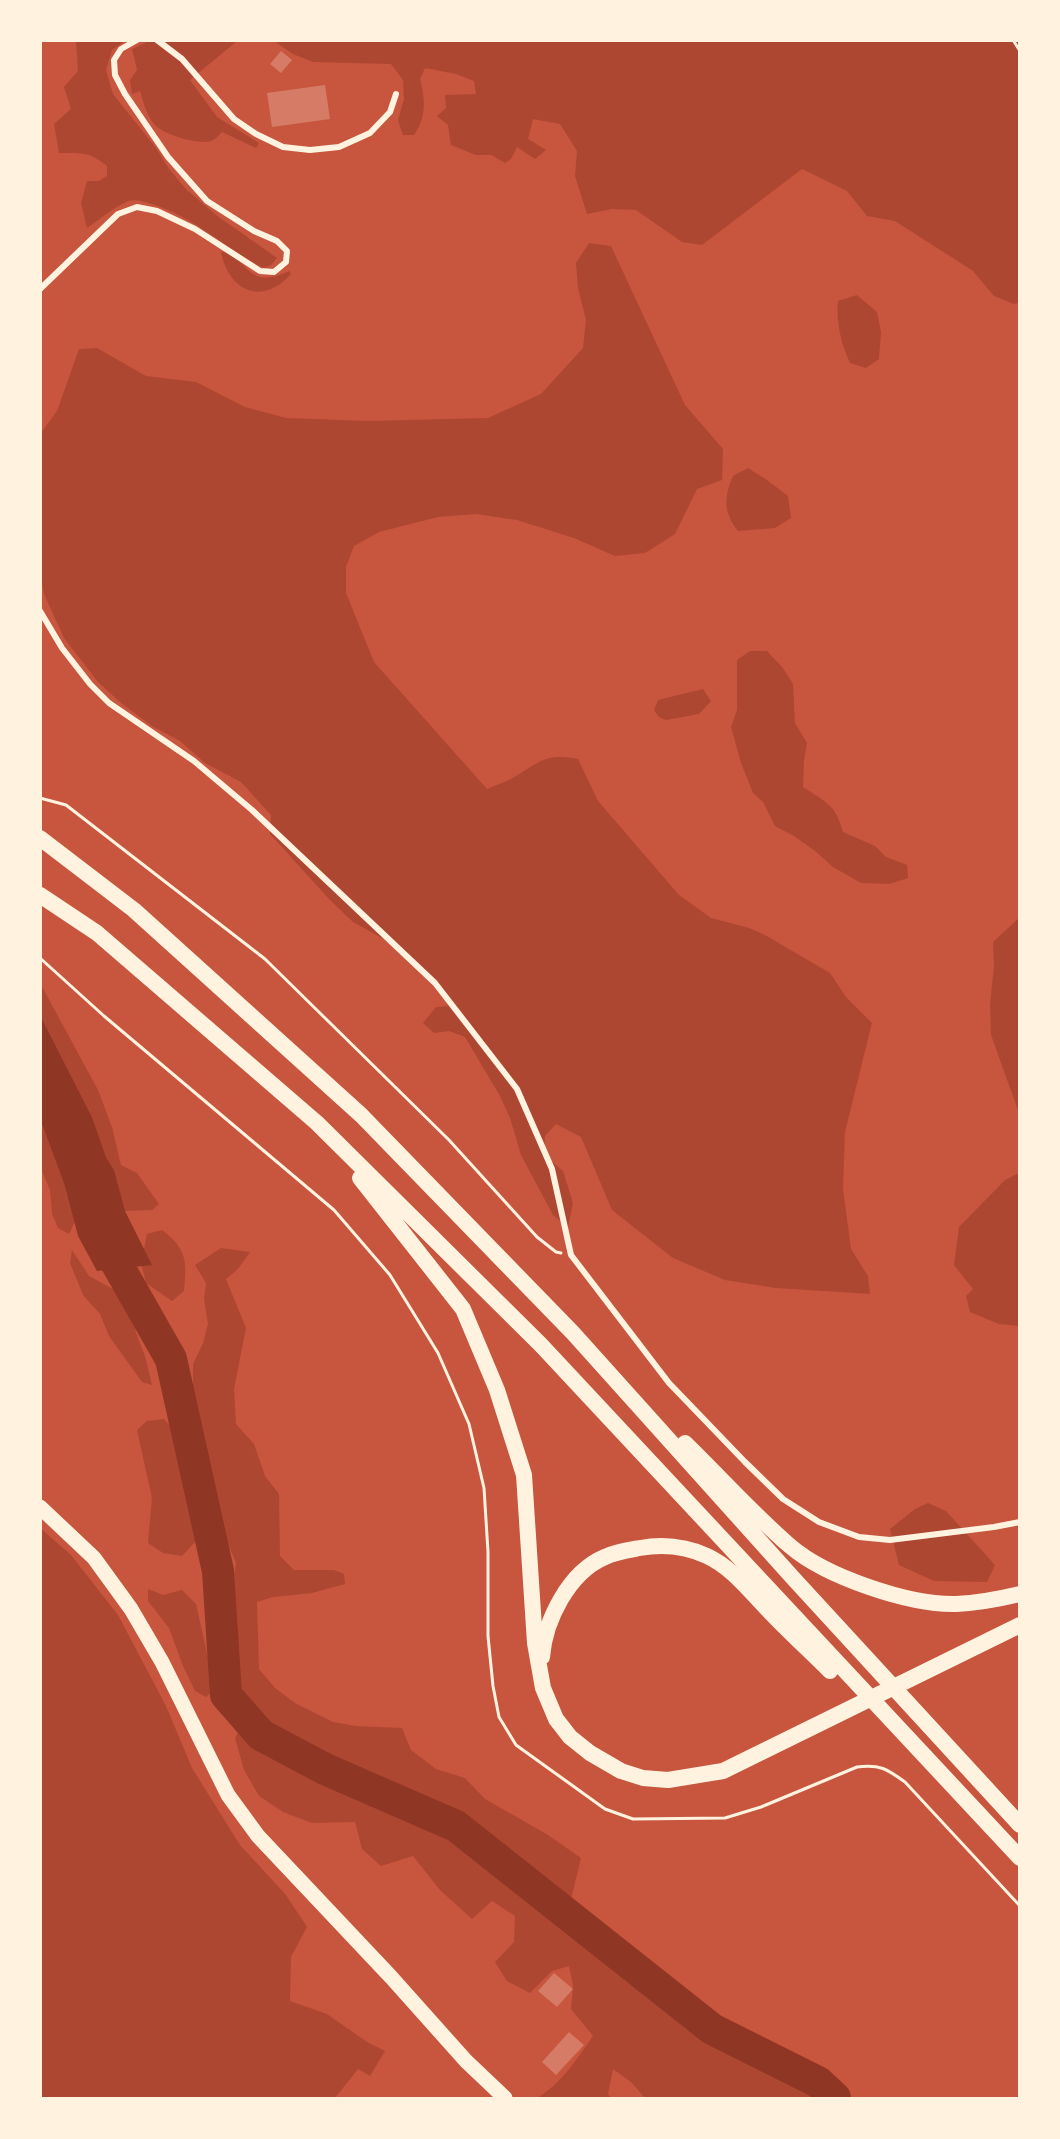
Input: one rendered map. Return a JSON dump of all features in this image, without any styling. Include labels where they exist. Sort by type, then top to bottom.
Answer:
[{"type":"highway","points":[[40,838],[134,910],[361,1115],[573,1334],[791,1547],[843,1577],[871,1587],[926,1601],[955,1604],[1020,1594]]},
{"type":"highway","points":[[40,895],[97,933],[317,1123],[541,1345],[1020,1858]]},
{"type":"highway","points":[[317,1123],[463,1310],[497,1390],[524,1475],[535,1643],[543,1688],[556,1719],[570,1737],[590,1753],[615,1768],[643,1778],[668,1780],[723,1771],[1020,1625]]},
{"type":"highway","points":[[573,1334],[1020,1825]]},
{"type":"highway","points":[[541,1670],[543,1645],[548,1628],[566,1591],[582,1573],[604,1557],[660,1545],[685,1548],[707,1556],[728,1569],[910,1754],[1020,1858]]},
{"type":"main road","points":[[40,1507],[94,1558],[131,1609],[162,1662],[228,1795],[258,1836],[391,1977],[466,2061],[505,2098]]},
{"type":"street","points":[[40,289],[118,214],[137,207],[157,211],[195,230],[260,271],[274,272],[286,262],[287,251],[277,241],[254,231],[207,201],[168,157],[125,94],[115,75],[114,60],[121,48],[137,40]]},
{"type":"street","points":[[157,40],[182,59],[234,119],[256,134],[283,147],[310,150],[339,147],[370,132],[390,112],[396,94]]},
{"type":"street","points":[[40,610],[62,648],[90,684],[109,703],[194,761],[252,810],[435,983],[517,1089],[552,1169],[571,1255],[669,1383],[783,1499],[819,1522],[859,1537],[890,1540],[1020,1522]]},
{"type":"path","points":[[1013,40],[1020,51]]},
{"type":"path","points":[[40,798],[66,804],[265,959],[448,1140],[537,1237],[556,1252],[571,1255]]},
{"type":"shaded area","points":[[76,41],[125,41],[112,50],[106,70],[113,94],[187,190],[216,215],[277,258],[271,265],[264,268],[182,217],[141,201],[125,202],[87,228],[81,203],[87,181],[99,181],[107,176],[107,166],[89,155],[59,153],[54,124],[71,109],[64,87],[78,71]]},
{"type":"shaded area","points":[[146,41],[237,41],[190,80],[217,117],[259,143],[256,148],[222,132],[212,140],[199,142],[174,136],[156,126],[148,114],[140,91],[132,94],[130,80],[137,70],[132,49]]},
{"type":"shaded area","points":[[274,41],[1019,41],[1019,303],[1014,304],[994,296],[973,271],[895,221],[867,216],[847,191],[802,169],[702,245],[682,242],[636,210],[612,209],[587,214],[575,176],[577,151],[560,124],[533,119],[528,139],[546,150],[535,159],[517,147],[511,159],[505,163],[491,155],[476,155],[451,145],[448,125],[437,116],[446,108],[445,95],[476,94],[474,81],[456,74],[425,68],[420,79],[424,101],[423,115],[414,135],[403,135],[398,120],[404,99],[403,80],[391,64],[313,62],[293,54]]},
{"type":"shaded area","points":[[589,243],[611,246],[685,405],[723,449],[722,480],[697,489],[675,534],[645,553],[615,556],[574,538],[517,520],[476,514],[438,517],[379,532],[354,546],[346,567],[346,593],[374,662],[487,789],[509,780],[540,761],[556,757],[578,759],[598,801],[679,895],[711,918],[749,928],[765,935],[830,973],[846,997],[872,1023],[845,1132],[843,1189],[851,1249],[868,1276],[870,1294],[776,1288],[725,1280],[673,1258],[612,1210],[581,1137],[556,1124],[545,1136],[544,1155],[563,1171],[573,1203],[568,1227],[553,1215],[521,1155],[510,1118],[500,1096],[465,1037],[449,1031],[434,1033],[423,1023],[436,1007],[448,1006],[443,992],[394,945],[353,922],[330,900],[270,834],[271,815],[241,782],[205,763],[180,741],[152,726],[98,682],[64,638],[44,594],[41,578],[40,434],[57,411],[79,349],[97,348],[146,376],[196,382],[245,407],[286,418],[368,421],[488,418],[541,394],[583,348],[586,320],[578,288],[576,263]]},
{"type":"shaded area","points":[[221,252],[233,253],[251,272],[263,278],[289,271],[291,274],[269,290],[259,292],[248,290],[231,277]]},
{"type":"shaded area","points":[[857,295],[877,312],[881,332],[879,359],[866,368],[850,363],[839,325],[838,301]]},
{"type":"shaded area","points":[[748,468],[788,496],[791,518],[775,528],[738,531],[727,511],[728,491],[733,476]]},
{"type":"shaded area","points":[[750,651],[767,651],[783,668],[793,684],[795,723],[807,743],[803,787],[829,805],[837,816],[843,832],[875,846],[886,857],[907,865],[908,878],[889,884],[861,883],[833,867],[794,836],[775,826],[763,802],[753,793],[741,763],[731,727],[737,710],[737,660]]},
{"type":"shaded area","points":[[703,689],[711,701],[699,714],[666,720],[659,717],[654,710],[658,700]]},
{"type":"shaded area","points":[[1019,918],[1019,1113],[991,1035],[990,1005],[994,966],[993,942]]},
{"type":"shaded area","points":[[40,983],[98,1090],[112,1127],[121,1165],[137,1173],[159,1204],[152,1210],[125,1211],[113,1197],[114,1170],[106,1157],[92,1117],[41,1017]]},
{"type":"shaded area","points":[[41,1017],[92,1117],[106,1157],[114,1170],[125,1211],[152,1265],[97,1271],[78,1236],[65,1186],[41,1121]]},
{"type":"shaded area","points":[[40,1096],[76,1219],[69,1234],[58,1228],[52,1214],[50,1190],[41,1169]]},
{"type":"shaded area","points":[[1019,1173],[1019,1326],[999,1324],[970,1312],[966,1296],[973,1289],[954,1265],[959,1227],[1005,1180]]},
{"type":"shaded area","points":[[162,1230],[176,1243],[184,1256],[184,1291],[172,1301],[146,1283],[141,1263],[147,1234]]},
{"type":"shaded area","points":[[221,1248],[250,1252],[238,1269],[226,1279],[246,1328],[234,1389],[236,1424],[254,1444],[265,1476],[279,1494],[280,1556],[294,1570],[334,1570],[344,1574],[345,1584],[312,1593],[273,1597],[257,1602],[259,1669],[275,1688],[295,1703],[333,1722],[356,1726],[402,1728],[411,1750],[436,1769],[465,1778],[485,1799],[548,1835],[581,1858],[571,1899],[525,1864],[408,1793],[354,1771],[267,1727],[243,1701],[233,1669],[231,1599],[236,1563],[219,1522],[212,1471],[193,1406],[193,1364],[203,1343],[208,1324],[204,1299],[206,1283],[195,1265]]},
{"type":"shaded area","points":[[72,1250],[89,1276],[113,1289],[133,1308],[136,1333],[145,1356],[152,1385],[142,1382],[109,1336],[100,1314],[83,1295],[70,1263]]},
{"type":"shaded area","points":[[164,1419],[185,1444],[190,1454],[195,1478],[197,1540],[182,1556],[163,1553],[148,1543],[152,1498],[137,1430],[147,1421]]},
{"type":"shaded area","points":[[928,1503],[946,1511],[995,1565],[987,1582],[934,1581],[899,1565],[890,1529],[915,1509]]},
{"type":"shaded area","points":[[40,1528],[71,1555],[118,1615],[166,1706],[192,1768],[240,1845],[286,1895],[307,1927],[291,1957],[290,2001],[327,2014],[367,2042],[385,2051],[370,2076],[358,2069],[335,2098],[41,2098]]},
{"type":"shaded area","points":[[148,1589],[163,1595],[182,1590],[196,1604],[215,1689],[206,1697],[195,1691],[169,1628],[148,1601]]},
{"type":"shaded area","points":[[240,1729],[296,1764],[422,1825],[476,1855],[698,2023],[772,2071],[822,2092],[829,2098],[645,2098],[631,2082],[613,2069],[608,2094],[611,2098],[537,2098],[554,2086],[593,2036],[571,2009],[573,1986],[569,1966],[552,1971],[530,1993],[507,1981],[495,1962],[514,1942],[515,1916],[492,1901],[472,1919],[440,1890],[413,1856],[381,1866],[362,1849],[355,1822],[312,1823],[283,1812],[259,1796],[244,1770],[235,1738]]},
{"type":"building","points":[[281,51],[292,60],[281,73],[270,64]]},
{"type":"building","points":[[325,85],[330,119],[272,127],[267,93]]},
{"type":"building","points":[[554,1973],[573,1989],[557,2007],[538,1991]]},
{"type":"building","points":[[569,2032],[584,2045],[556,2075],[542,2062]]},
{"type":"waterway","points":[[106,1228],[117,1264],[171,1359],[218,1571],[226,1695],[261,1735],[325,1769],[456,1826],[712,2029],[818,2082],[835,2098]]}]
